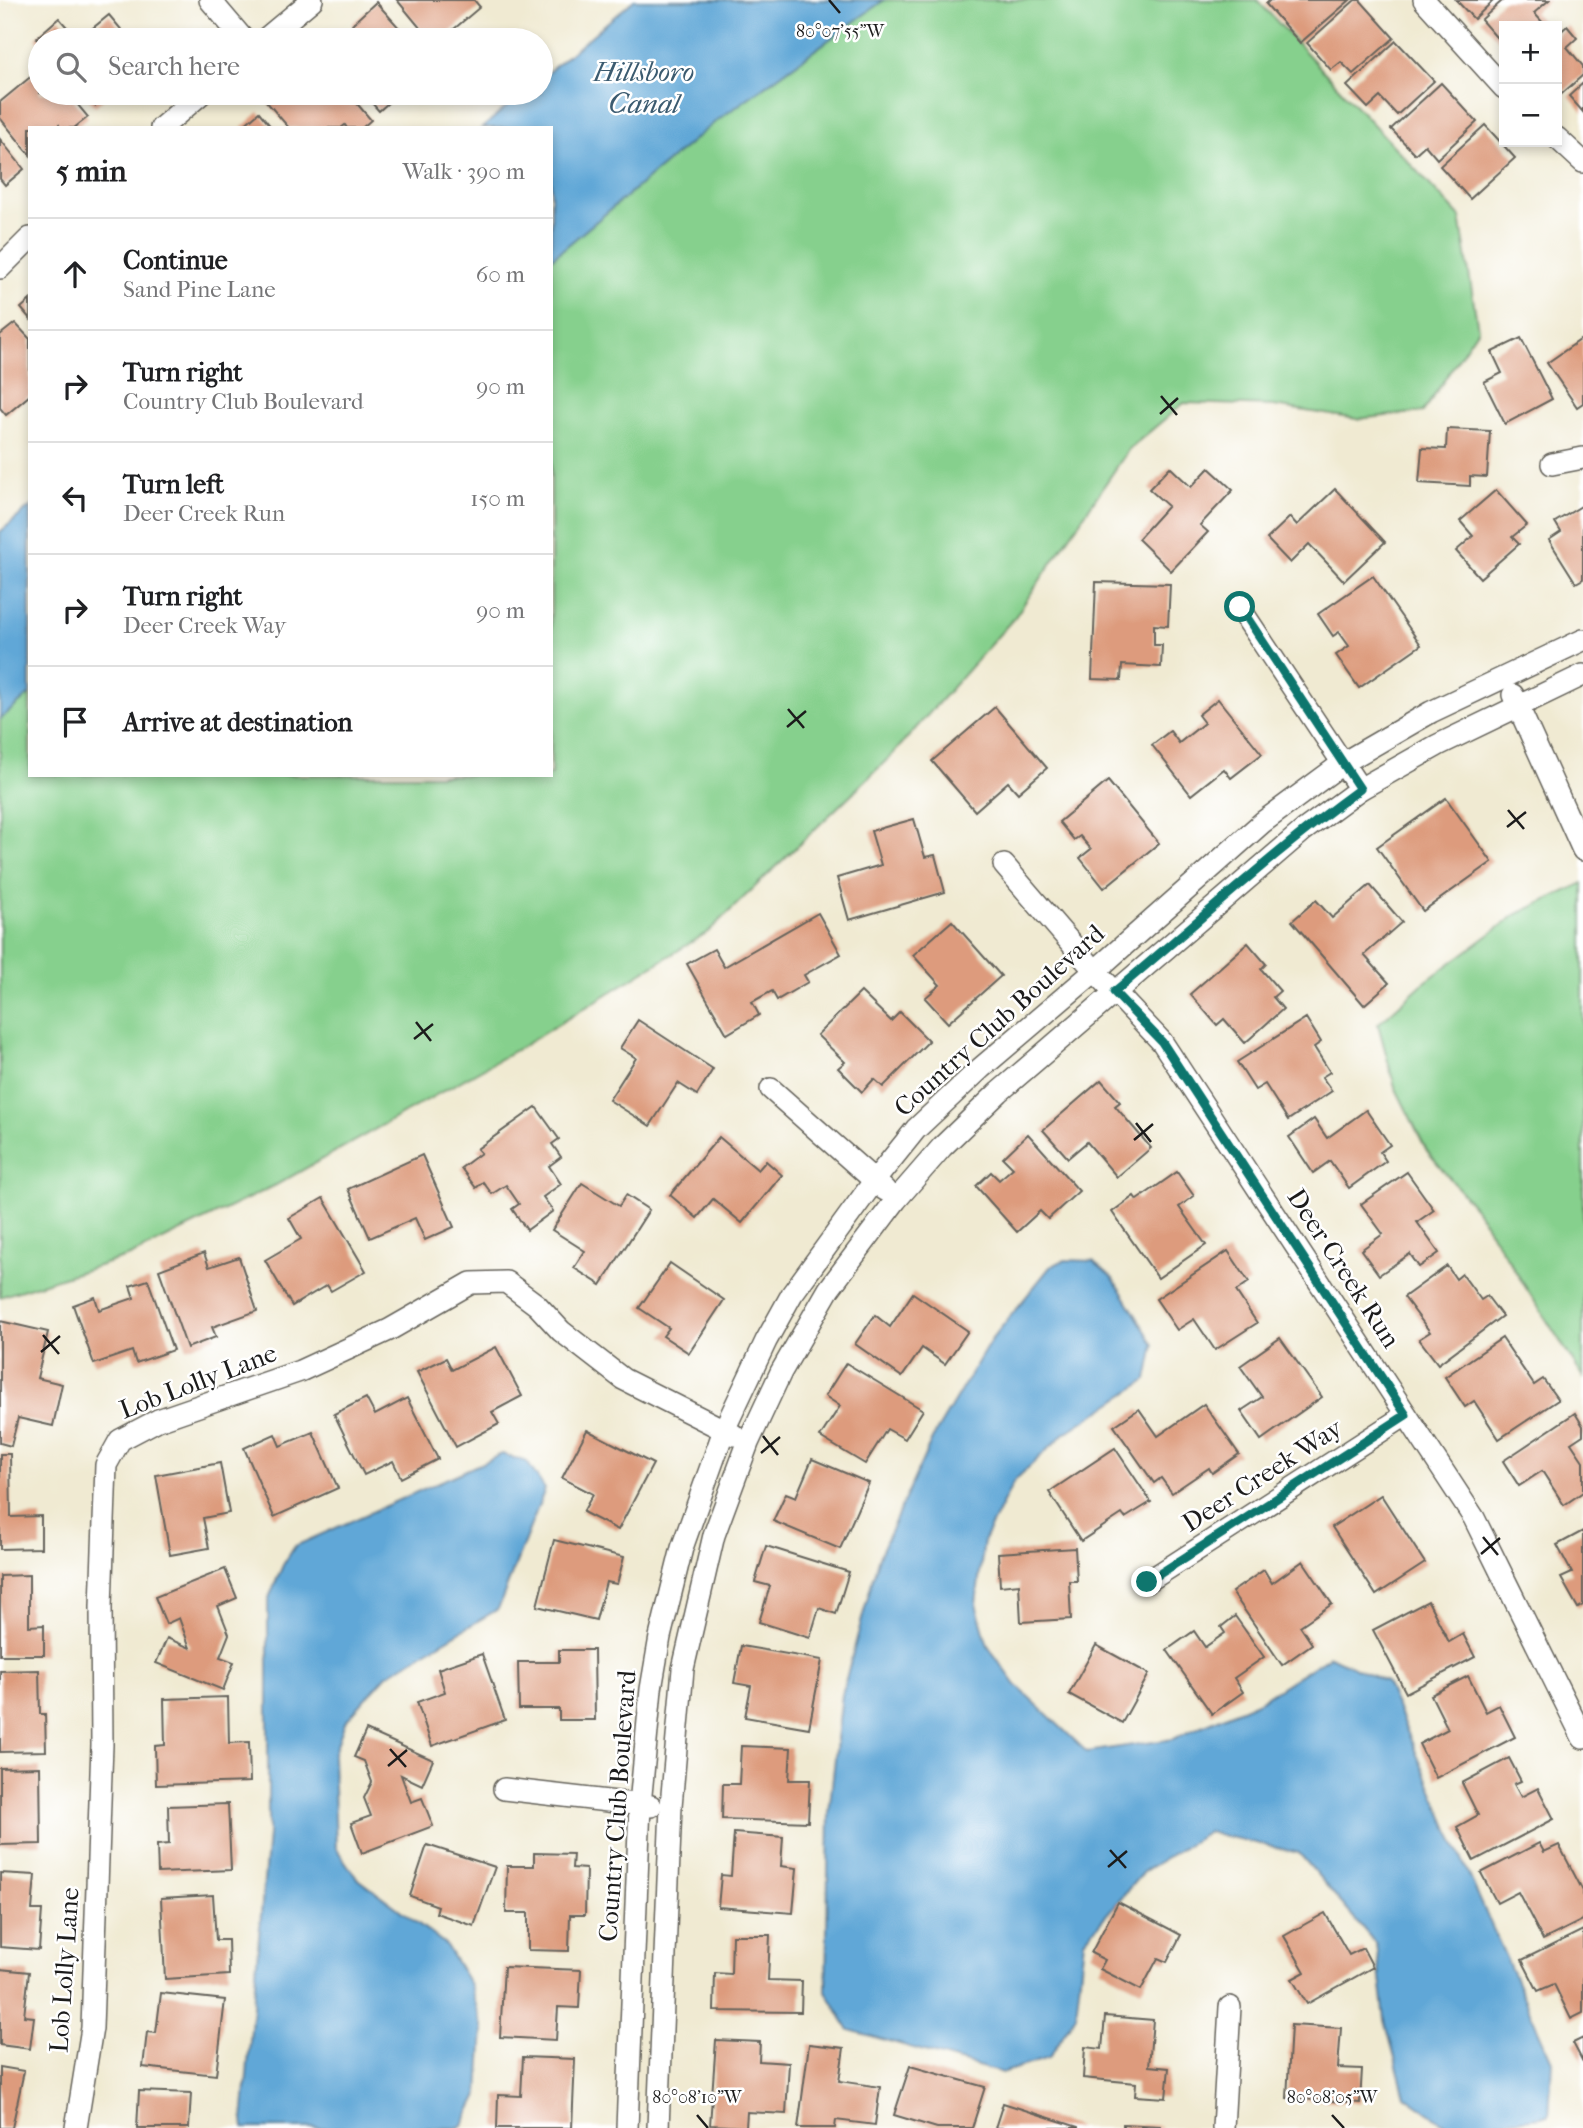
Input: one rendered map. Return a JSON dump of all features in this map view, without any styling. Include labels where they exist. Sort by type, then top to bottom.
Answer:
[{"type":"street","points":[[210,0],[234,28]]},
{"type":"street","points":[[278,28],[312,0]]},
{"type":"street","points":[[1424,0],[1500,84]]},
{"type":"street","points":[[163,126],[188,105]]},
{"type":"street","points":[[1562,143],[1583,162]]},
{"type":"street","points":[[0,268],[28,241]]},
{"type":"street","points":[[1552,464],[1583,458]]},
{"type":"street","points":[[1240,607],[1360,789]]},
{"type":"street","name":"Country Club Boulevard","points":[[627,2128],[640,1805],[651,1689],[660,1637],[682,1548],[724,1430],[766,1341],[792,1294],[875,1180],[916,1129],[981,1068],[1263,822],[1343,763],[1431,712],[1583,640]]},
{"type":"street","name":"Country Club Boulevard","points":[[659,2128],[671,1806],[683,1669],[714,1535],[748,1443],[781,1372],[829,1289],[896,1200],[942,1147],[999,1092],[1304,830],[1360,789],[1438,745],[1583,675]]},
{"type":"street","points":[[1505,677],[1583,850]]},
{"type":"street","name":"Deer Creek Run","points":[[1004,865],[1094,971],[1162,1042],[1474,1518],[1583,1738]]},
{"type":"street","points":[[771,1089],[896,1200]]},
{"type":"street","name":"Lob Lolly Lane","points":[[76,2128],[92,2028],[102,1745],[101,1606],[106,1465],[120,1440],[158,1420],[300,1370],[389,1330],[471,1283],[506,1282],[537,1305],[561,1331],[623,1380],[748,1443]]},
{"type":"street","name":"Deer Creek Way","points":[[1147,1582],[1406,1415]]},
{"type":"street","points":[[504,1789],[640,1805],[671,1806]]},
{"type":"street","points":[[1223,2128],[1230,2007]]},
{"type":"green space","points":[[884,0],[1257,0],[1460,217],[1478,329],[1423,412],[1357,419],[1274,406],[1184,403],[1129,449],[1015,617],[893,754],[708,932],[523,1046],[276,1185],[130,1256],[0,1297],[0,719],[28,696],[28,777],[553,777],[553,257],[715,122]]},
{"type":"green space","points":[[1583,883],[1583,1377],[1475,1208],[1427,1151],[1395,1087],[1378,1024],[1421,985],[1517,914]]},
{"type":"water","name":"Hillsboro Canal","points":[[634,0],[884,0],[715,122],[553,257],[553,126],[484,126],[509,105],[553,105],[553,68]]},
{"type":"water","points":[[28,509],[28,696],[0,719],[0,532]]},
{"type":"water","points":[[1064,1260],[1093,1261],[1113,1278],[1154,1345],[1147,1380],[1064,1434],[1014,1481],[984,1540],[976,1604],[988,1646],[1016,1685],[1087,1752],[1173,1739],[1259,1701],[1330,1656],[1386,1682],[1552,2061],[1549,2116],[1450,2128],[1405,2096],[1385,2020],[1376,1944],[1299,1853],[1208,1832],[1143,1872],[1084,1941],[1076,2015],[1049,2058],[1002,2073],[849,2030],[826,1991],[829,1813],[842,1694],[878,1559],[932,1439],[991,1340],[1050,1267]]},
{"type":"water","points":[[502,1454],[527,1462],[545,1489],[498,1609],[387,1675],[345,1722],[333,1756],[336,1848],[356,1877],[445,1944],[470,1985],[483,2029],[479,2093],[463,2125],[457,2128],[244,2128],[268,1835],[268,1600],[283,1565],[295,1546]]},
{"type":"building","points":[[397,0],[474,0],[480,7],[455,28],[420,28]]},
{"type":"building","points":[[1270,0],[1350,0],[1300,43],[1266,4]]},
{"type":"building","points":[[1355,0],[1360,0],[1394,38],[1353,74],[1341,62],[1331,70],[1307,43]]},
{"type":"building","points":[[1456,0],[1494,0],[1474,19]]},
{"type":"building","points":[[1503,0],[1549,0],[1534,13],[1541,21],[1499,21],[1499,40],[1481,20]]},
{"type":"building","points":[[376,2],[399,28],[356,28],[352,24]]},
{"type":"building","points":[[109,15],[120,28],[93,28]]},
{"type":"building","points":[[59,18],[68,28],[48,28]]},
{"type":"building","points":[[1567,26],[1577,38],[1567,47],[1583,66],[1583,75],[1562,94],[1562,84],[1562,30]]},
{"type":"building","points":[[1396,41],[1434,81],[1397,115],[1380,97],[1368,108],[1347,86]]},
{"type":"building","points":[[28,79],[28,105],[78,105],[88,117],[77,126],[28,126],[28,153],[0,118],[0,102]]},
{"type":"building","points":[[1441,83],[1477,122],[1437,159],[1425,145],[1415,154],[1391,129]]},
{"type":"building","points":[[1583,83],[1583,112],[1569,96]]},
{"type":"building","points":[[269,105],[358,105],[371,120],[364,126],[287,126]]},
{"type":"building","points":[[374,105],[386,105],[379,111]]},
{"type":"building","points":[[259,112],[270,126],[243,126]]},
{"type":"building","points":[[1485,125],[1499,140],[1499,147],[1505,147],[1515,158],[1470,199],[1440,166]]},
{"type":"building","points":[[0,139],[24,169],[5,185],[0,179]]},
{"type":"building","points":[[28,302],[28,317],[21,308]]},
{"type":"building","points":[[15,323],[28,337],[28,397],[6,415],[0,408],[0,335]]},
{"type":"building","points":[[1521,338],[1552,399],[1505,424],[1484,382],[1502,373],[1492,352]]},
{"type":"building","points":[[1583,338],[1583,403],[1577,407],[1547,363]]},
{"type":"building","points":[[1447,429],[1490,431],[1487,477],[1470,476],[1470,486],[1419,483],[1422,448],[1446,449]]},
{"type":"building","points":[[1170,467],[1191,487],[1209,468],[1233,490],[1200,525],[1208,532],[1171,571],[1138,539],[1168,506],[1149,489]]},
{"type":"building","points":[[1335,489],[1385,542],[1344,581],[1309,544],[1290,563],[1267,539],[1290,517],[1297,525]]},
{"type":"building","points":[[1496,490],[1527,525],[1512,537],[1519,544],[1480,578],[1456,551],[1473,536],[1460,521]]},
{"type":"building","points":[[1583,505],[1583,579],[1576,583],[1549,540],[1561,532],[1555,522]]},
{"type":"building","points":[[1373,576],[1421,645],[1359,688],[1336,655],[1349,646],[1339,632],[1333,636],[1318,614]]},
{"type":"building","points":[[1096,582],[1170,584],[1168,626],[1154,625],[1154,645],[1162,645],[1161,667],[1122,665],[1121,680],[1092,679]]},
{"type":"building","points":[[1218,699],[1262,754],[1231,778],[1224,769],[1191,795],[1152,745],[1170,731],[1179,743],[1204,723],[1198,715]]},
{"type":"building","points":[[995,707],[1047,768],[1018,793],[1008,782],[975,811],[932,761]]},
{"type":"building","points":[[1108,781],[1159,843],[1104,888],[1080,858],[1091,849],[1080,836],[1074,840],[1059,822]]},
{"type":"building","points":[[1446,798],[1492,862],[1423,911],[1377,847]]},
{"type":"building","points":[[914,819],[925,857],[935,855],[945,892],[849,920],[837,878],[881,865],[871,831]]},
{"type":"building","points":[[1370,885],[1402,922],[1364,955],[1389,983],[1364,1005],[1292,921],[1316,900],[1332,918]]},
{"type":"building","points":[[818,913],[841,954],[804,975],[808,982],[777,1000],[772,991],[752,1002],[759,1015],[727,1034],[687,964],[714,949],[724,967]]},
{"type":"building","points":[[952,921],[1001,976],[948,1023],[925,998],[940,985],[913,955]]},
{"type":"building","points":[[1248,943],[1266,964],[1261,969],[1280,991],[1273,997],[1283,1009],[1245,1043],[1224,1019],[1217,1025],[1190,994]]},
{"type":"building","points":[[861,992],[891,1021],[900,1012],[929,1041],[883,1087],[874,1079],[862,1092],[838,1068],[845,1062],[817,1035]]},
{"type":"building","points":[[1306,1018],[1321,1042],[1314,1047],[1330,1072],[1322,1077],[1332,1091],[1288,1120],[1265,1084],[1255,1090],[1237,1062]]},
{"type":"building","points":[[638,1020],[713,1069],[697,1095],[678,1083],[650,1126],[609,1100],[636,1058],[620,1048]]},
{"type":"building","points":[[1101,1080],[1120,1102],[1115,1106],[1151,1148],[1117,1177],[1087,1142],[1068,1158],[1043,1130]]},
{"type":"building","points":[[536,1107],[559,1139],[552,1144],[561,1157],[549,1166],[561,1184],[543,1197],[553,1211],[527,1230],[512,1209],[519,1204],[506,1185],[492,1194],[483,1182],[476,1188],[461,1168],[481,1153],[477,1149]]},
{"type":"building","points":[[1366,1110],[1390,1145],[1380,1152],[1386,1161],[1349,1188],[1330,1161],[1313,1173],[1289,1137],[1314,1119],[1327,1138]]},
{"type":"building","points":[[1028,1134],[1079,1191],[1048,1219],[1040,1211],[1017,1232],[976,1186],[991,1172],[999,1180],[1013,1168],[1003,1158]]},
{"type":"building","points":[[719,1137],[758,1170],[766,1161],[782,1175],[742,1223],[713,1199],[697,1218],[670,1195]]},
{"type":"building","points":[[422,1155],[454,1227],[425,1240],[415,1218],[370,1238],[348,1189]]},
{"type":"building","points":[[1177,1172],[1194,1196],[1179,1207],[1206,1245],[1158,1278],[1112,1212],[1134,1196],[1137,1200]]},
{"type":"building","points":[[1407,1172],[1434,1210],[1417,1222],[1439,1253],[1419,1267],[1410,1254],[1379,1275],[1361,1250],[1383,1234],[1361,1204]]},
{"type":"building","points":[[582,1183],[619,1206],[626,1195],[649,1210],[601,1285],[574,1268],[585,1251],[552,1230]]},
{"type":"building","points":[[323,1198],[366,1271],[331,1291],[327,1285],[292,1306],[265,1260],[301,1239],[289,1218]]},
{"type":"building","points":[[1228,1251],[1249,1282],[1236,1291],[1257,1323],[1215,1350],[1194,1319],[1177,1330],[1156,1299]]},
{"type":"building","points":[[204,1253],[209,1267],[239,1257],[257,1311],[212,1327],[216,1337],[187,1348],[159,1270]]},
{"type":"building","points":[[670,1263],[724,1300],[689,1353],[663,1336],[669,1328],[639,1308]]},
{"type":"building","points":[[1447,1266],[1456,1279],[1462,1274],[1481,1300],[1487,1296],[1502,1316],[1438,1364],[1419,1339],[1430,1332],[1404,1297]]},
{"type":"building","points":[[148,1280],[173,1350],[136,1363],[132,1351],[94,1364],[73,1305],[95,1297],[99,1310],[134,1298],[130,1286]]},
{"type":"building","points":[[913,1293],[968,1331],[945,1364],[922,1348],[902,1377],[855,1344],[875,1315],[890,1327]]},
{"type":"building","points":[[0,1321],[48,1332],[37,1378],[62,1384],[53,1426],[18,1418],[11,1446],[0,1443]]},
{"type":"building","points":[[1280,1338],[1322,1397],[1261,1440],[1241,1411],[1262,1397],[1240,1366]]},
{"type":"building","points":[[1502,1338],[1534,1385],[1543,1379],[1558,1400],[1499,1439],[1474,1401],[1465,1407],[1445,1377]]},
{"type":"building","points":[[496,1347],[522,1396],[492,1412],[499,1424],[456,1447],[417,1372],[446,1358],[452,1370]]},
{"type":"building","points":[[846,1363],[923,1410],[905,1439],[887,1429],[865,1464],[820,1437],[840,1406],[825,1396]]},
{"type":"building","points":[[366,1398],[375,1415],[407,1398],[438,1459],[401,1478],[393,1461],[364,1475],[334,1414]]},
{"type":"building","points":[[1204,1404],[1239,1454],[1212,1473],[1209,1468],[1172,1493],[1161,1478],[1154,1483],[1114,1426],[1139,1409],[1158,1436]]},
{"type":"building","points":[[1575,1413],[1583,1426],[1583,1435],[1571,1443],[1583,1461],[1583,1492],[1564,1505],[1542,1471],[1519,1486],[1503,1461]]},
{"type":"building","points":[[587,1430],[653,1464],[618,1530],[583,1512],[593,1494],[562,1478]]},
{"type":"building","points":[[313,1432],[338,1488],[274,1517],[244,1448],[275,1434],[280,1446]]},
{"type":"building","points":[[1115,1448],[1151,1502],[1125,1518],[1122,1514],[1081,1541],[1049,1492]]},
{"type":"building","points":[[0,1454],[10,1454],[11,1517],[41,1516],[41,1548],[0,1549]]},
{"type":"building","points":[[812,1459],[869,1483],[840,1549],[773,1521],[786,1493],[796,1497]]},
{"type":"building","points":[[220,1463],[229,1513],[203,1518],[209,1548],[170,1555],[156,1475]]},
{"type":"building","points":[[1381,1495],[1425,1563],[1376,1595],[1332,1527]]},
{"type":"building","points":[[1583,1531],[1583,1605],[1578,1608],[1561,1578],[1572,1573],[1557,1545]]},
{"type":"building","points":[[554,1540],[624,1557],[617,1584],[606,1582],[596,1620],[537,1606]]},
{"type":"building","points":[[766,1546],[849,1572],[836,1614],[819,1608],[810,1638],[759,1622],[770,1586],[755,1582]]},
{"type":"building","points":[[1075,1548],[1077,1581],[1069,1581],[1071,1619],[1021,1622],[1019,1584],[1000,1586],[998,1553]]},
{"type":"building","points":[[1303,1561],[1332,1604],[1300,1626],[1312,1644],[1282,1665],[1232,1592],[1264,1570],[1272,1583]]},
{"type":"building","points":[[225,1569],[237,1598],[218,1606],[229,1634],[220,1657],[234,1662],[223,1690],[156,1663],[167,1638],[190,1648],[179,1618],[166,1624],[155,1597]]},
{"type":"building","points":[[29,1575],[29,1626],[44,1625],[44,1655],[0,1655],[0,1576]]},
{"type":"building","points":[[1428,1601],[1449,1642],[1463,1634],[1475,1657],[1406,1693],[1373,1630]]},
{"type":"building","points":[[1235,1616],[1264,1657],[1234,1678],[1243,1692],[1212,1714],[1167,1650],[1194,1631],[1205,1647],[1225,1633],[1221,1627]]},
{"type":"building","points":[[1096,1645],[1149,1674],[1122,1723],[1069,1694]]},
{"type":"building","points":[[741,1646],[822,1660],[809,1728],[745,1717],[751,1686],[734,1683]]},
{"type":"building","points":[[559,1650],[594,1650],[595,1720],[559,1720],[559,1709],[519,1709],[518,1662],[559,1662]]},
{"type":"building","points":[[482,1654],[505,1720],[432,1746],[417,1702],[445,1692],[438,1669]]},
{"type":"building","points":[[39,1670],[40,1714],[45,1714],[46,1751],[0,1752],[0,1671]]},
{"type":"building","points":[[1468,1676],[1486,1712],[1499,1705],[1515,1737],[1436,1778],[1419,1744],[1448,1729],[1431,1695]]},
{"type":"building","points":[[228,1697],[229,1743],[249,1742],[250,1782],[156,1785],[155,1746],[165,1745],[164,1699]]},
{"type":"building","points":[[366,1730],[433,1760],[422,1785],[401,1775],[411,1802],[422,1798],[433,1826],[362,1853],[351,1823],[371,1816],[364,1798],[372,1782],[364,1761],[354,1757]]},
{"type":"building","points":[[741,1746],[791,1748],[789,1780],[810,1780],[808,1822],[722,1819],[723,1784],[739,1784]]},
{"type":"building","points":[[1509,1758],[1521,1781],[1514,1784],[1521,1797],[1538,1788],[1554,1819],[1474,1861],[1457,1827],[1478,1815],[1462,1783]]},
{"type":"building","points":[[40,1767],[41,1844],[0,1845],[0,1768]]},
{"type":"building","points":[[228,1804],[231,1870],[158,1873],[157,1845],[169,1844],[168,1806]]},
{"type":"building","points":[[734,1833],[783,1837],[781,1866],[797,1868],[793,1913],[718,1907],[721,1875],[731,1876]]},
{"type":"building","points":[[1539,1843],[1544,1852],[1559,1845],[1583,1891],[1583,1920],[1543,1940],[1518,1892],[1497,1903],[1481,1873]]},
{"type":"building","points":[[427,1845],[495,1867],[474,1926],[436,1913],[438,1906],[410,1896]]},
{"type":"building","points":[[534,1853],[573,1854],[572,1868],[586,1869],[585,1915],[570,1915],[569,1951],[528,1950],[528,1913],[506,1913],[507,1866],[534,1866]]},
{"type":"building","points":[[0,1873],[35,1875],[32,1910],[42,1910],[39,1950],[0,1947]]},
{"type":"building","points":[[213,1895],[216,1940],[228,1940],[229,1975],[165,1979],[161,1898]]},
{"type":"building","points":[[1118,1902],[1181,1935],[1167,1962],[1158,1958],[1141,1990],[1100,1969],[1105,1960],[1091,1953]]},
{"type":"building","points":[[1325,1913],[1349,1955],[1363,1948],[1373,1967],[1307,2004],[1292,1979],[1305,1972],[1284,1936]]},
{"type":"building","points":[[1583,1930],[1583,2013],[1571,2019],[1554,1984],[1538,1991],[1522,1960]]},
{"type":"building","points":[[732,1935],[770,1935],[768,1980],[802,1981],[801,2012],[714,2011],[715,1973],[731,1974]]},
{"type":"building","points":[[504,1967],[581,1970],[579,2008],[558,2007],[556,2040],[500,2037]]},
{"type":"building","points":[[0,1969],[29,1972],[24,2016],[34,2017],[30,2049],[0,2045]]},
{"type":"building","points":[[161,1993],[225,2000],[216,2075],[143,2067],[147,2032],[156,2033]]},
{"type":"building","points":[[1105,2016],[1153,2020],[1149,2066],[1169,2068],[1166,2098],[1135,2096],[1136,2083],[1083,2078],[1085,2047],[1102,2049]]},
{"type":"building","points":[[1291,2025],[1341,2028],[1338,2068],[1362,2069],[1360,2103],[1287,2098]]},
{"type":"building","points":[[1583,2038],[1583,2062],[1573,2043]]},
{"type":"building","points":[[716,2040],[760,2042],[759,2061],[789,2063],[786,2114],[747,2112],[746,2127],[710,2125]]},
{"type":"building","points":[[809,2044],[844,2048],[839,2081],[880,2087],[875,2125],[836,2120],[835,2128],[798,2128]]},
{"type":"building","points":[[523,2057],[575,2059],[572,2128],[497,2128],[498,2095],[521,2096]]},
{"type":"building","points":[[910,2066],[985,2087],[972,2128],[937,2128],[894,2115]]},
{"type":"building","points":[[0,2067],[24,2071],[12,2128],[0,2128]]},
{"type":"building","points":[[139,2091],[191,2093],[189,2128],[137,2128]]},
{"type":"building","points":[[1003,2103],[1078,2127],[1078,2128],[995,2128]]},
{"type":"building","points":[[1123,2124],[1160,2126],[1160,2128],[1123,2128]]},
{"type":"route","points":[[1147,1582],[1406,1415],[1162,1042],[1114,992],[1304,830],[1360,789],[1240,607]]}]
